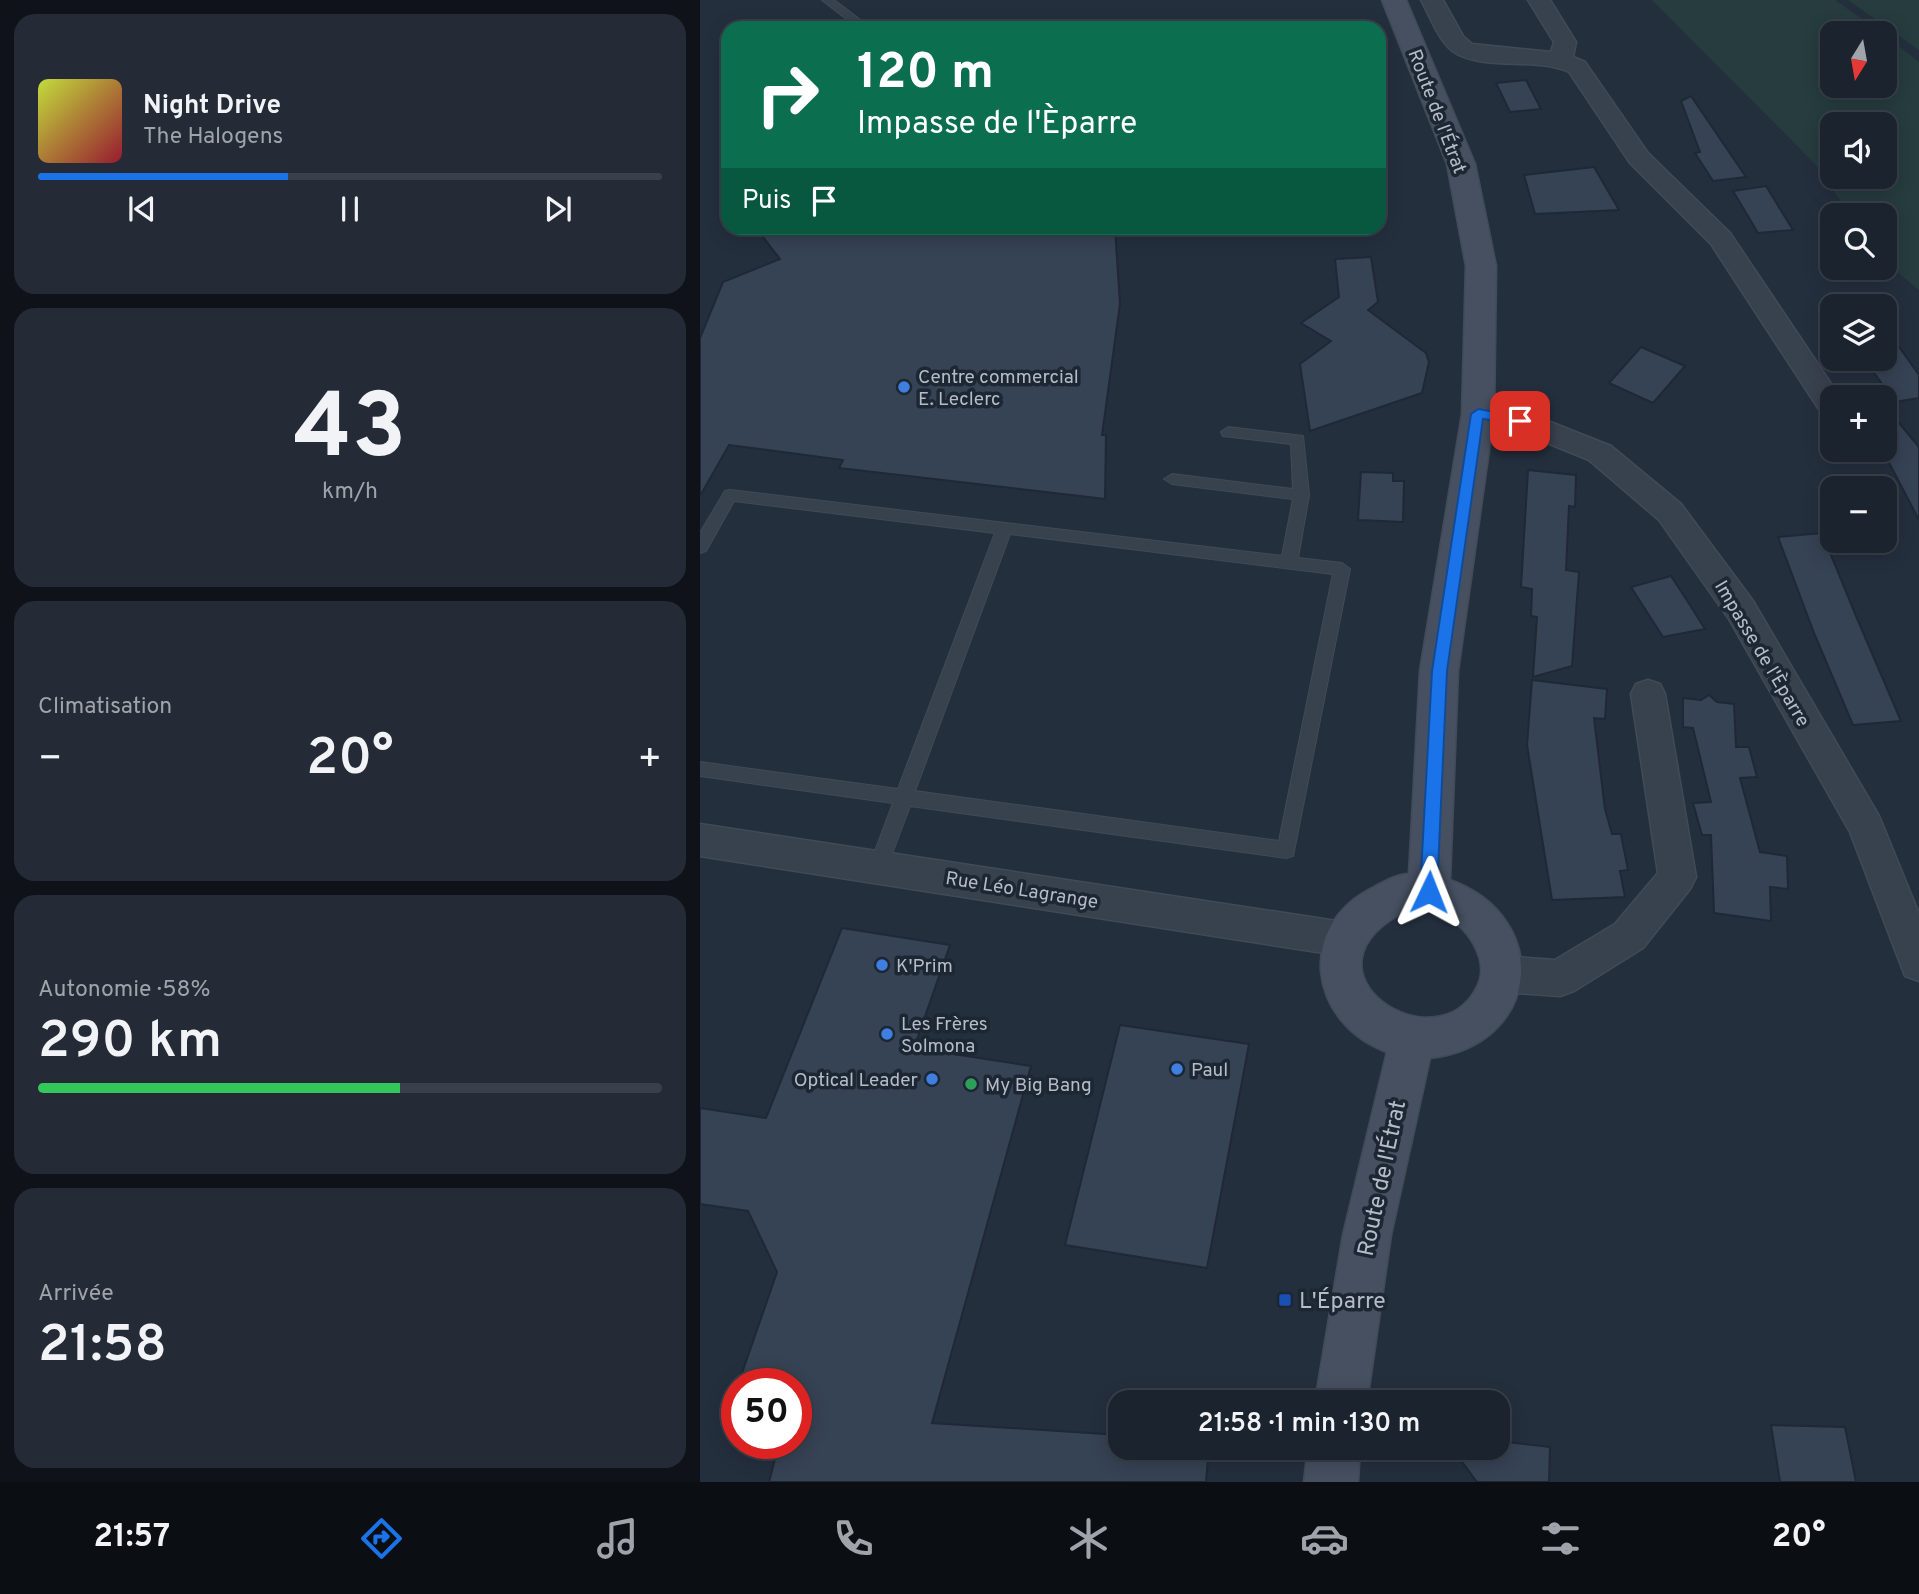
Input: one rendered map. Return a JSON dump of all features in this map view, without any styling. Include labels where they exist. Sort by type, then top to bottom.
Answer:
[{"type":"main road","name":"Route de l'Étrat","points":[[1395,0],[1461,164],[1481,266],[1478,414],[1439,671],[1429,892]]},
{"type":"main road","points":[[1404,892],[1429,892],[1452,899],[1474,912],[1490,930],[1500,951],[1502,974],[1496,997],[1483,1016],[1463,1031],[1438,1038],[1412,1039],[1387,1031],[1365,1017],[1349,997],[1341,975],[1343,939],[1362,912],[1381,900],[1404,892]]},
{"type":"main road","name":"Route de l'Étrat","points":[[1343,1390],[1367,1235],[1412,1039]]},
{"type":"main road","points":[[1331,1482],[1334,1460]]},
{"type":"street","points":[[1432,0],[1454,39],[1464,49],[1561,60],[1577,67],[1639,158],[1721,239],[1820,389]]},
{"type":"street","points":[[1539,0],[1565,42],[1561,60]]},
{"type":"street","name":"Impasse de l'Èparre","points":[[1478,414],[1520,421],[1600,453],[1670,512],[1741,610],[1866,827],[1919,963]]},
{"type":"street","points":[[1502,974],[1560,978],[1629,936],[1677,877],[1648,694]]},
{"type":"street","name":"Rue Léo Lagrange","points":[[700,840],[1343,939]]},
{"type":"lane","points":[[827,0],[856,21]]},
{"type":"lane","points":[[1228,432],[1298,440],[1301,495],[1289,563]]},
{"type":"lane","points":[[1172,479],[1301,495]]},
{"type":"lane","points":[[700,547],[730,495],[1342,569],[1286,850],[700,769]]},
{"type":"lane","points":[[878,867],[1005,528]]},
{"type":"green space","points":[[1652,0],[1835,0],[1865,21],[1820,21],[1820,98],[1897,98],[1897,45],[1919,62],[1919,290],[1897,272],[1897,203],[1842,203],[1832,189],[1897,189],[1897,112],[1820,112],[1820,171]]},
{"type":"green space","points":[[1848,0],[1919,0],[1919,50],[1897,35],[1897,21],[1878,21]]},
{"type":"building","points":[[1526,80],[1541,109],[1510,112],[1496,83]]},
{"type":"building","points":[[1691,96],[1746,177],[1713,181],[1695,153],[1700,152],[1681,101]]},
{"type":"building","points":[[1594,167],[1619,210],[1535,214],[1524,175]]},
{"type":"building","points":[[1766,186],[1793,230],[1758,233],[1733,191]]},
{"type":"building","name":"Centre commercial E. Leclerc","points":[[761,235],[1115,235],[1120,304],[1102,435],[1106,435],[1105,499],[839,468],[843,460],[729,445],[700,496],[700,338],[723,282],[780,259]]},
{"type":"building","points":[[1371,257],[1378,302],[1368,310],[1426,353],[1429,362],[1422,393],[1310,431],[1300,364],[1331,341],[1301,323],[1339,297],[1335,259]]},
{"type":"building","points":[[1897,344],[1919,375],[1919,398],[1897,402],[1897,385],[1883,385],[1873,371],[1897,371]]},
{"type":"building","points":[[1641,347],[1685,366],[1653,403],[1609,383]]},
{"type":"building","points":[[1897,420],[1919,447],[1919,520],[1889,462],[1897,462]]},
{"type":"building","points":[[1528,470],[1576,475],[1575,507],[1569,506],[1566,570],[1579,572],[1572,666],[1533,677],[1537,617],[1531,616],[1532,589],[1521,587]]},
{"type":"building","points":[[1361,472],[1393,473],[1393,481],[1404,481],[1403,522],[1358,520]]},
{"type":"building","points":[[1820,533],[1820,553],[1830,553],[1901,721],[1853,725],[1814,633],[1778,537]]},
{"type":"building","points":[[1671,576],[1705,629],[1663,637],[1631,587]]},
{"type":"building","points":[[1532,680],[1607,689],[1605,719],[1594,718],[1605,809],[1612,834],[1621,834],[1628,870],[1620,871],[1625,897],[1552,900],[1527,745]]},
{"type":"building","points":[[1709,695],[1717,702],[1734,704],[1736,747],[1749,747],[1757,777],[1740,778],[1760,852],[1787,856],[1788,889],[1770,887],[1771,921],[1714,913],[1711,835],[1702,835],[1693,803],[1711,802],[1693,728],[1683,727],[1683,698],[1701,700]]},
{"type":"building","points":[[842,928],[950,945],[914,1048],[1031,1066],[932,1423],[1108,1434],[1108,1460],[1208,1460],[1206,1482],[769,1482],[775,1459],[812,1459],[812,1368],[744,1368],[777,1272],[748,1211],[700,1204],[700,1108],[766,1118]]},
{"type":"building","points":[[1120,1025],[1249,1044],[1207,1268],[1065,1245]]},
{"type":"building","points":[[1771,1425],[1845,1427],[1856,1482],[1780,1482]]},
{"type":"building","points":[[1510,1442],[1550,1447],[1549,1482],[1477,1482],[1461,1460],[1510,1460]]},
{"type":"place","name":"Centre commercial E. Leclerc","points":[[904,387]]},
{"type":"place","name":"K'Prim","points":[[882,965]]},
{"type":"place","name":"Les Frères Solmona","points":[[887,1034]]},
{"type":"place","name":"Paul","points":[[1177,1069]]},
{"type":"place","name":"Optical Leader","points":[[932,1079]]},
{"type":"place","name":"My Big Bang","points":[[971,1084]]},
{"type":"place","name":"L'Éparre","points":[[1285,1300]]},
{"type":"route","points":[[1429,892],[1439,671],[1478,414],[1520,421]]}]
